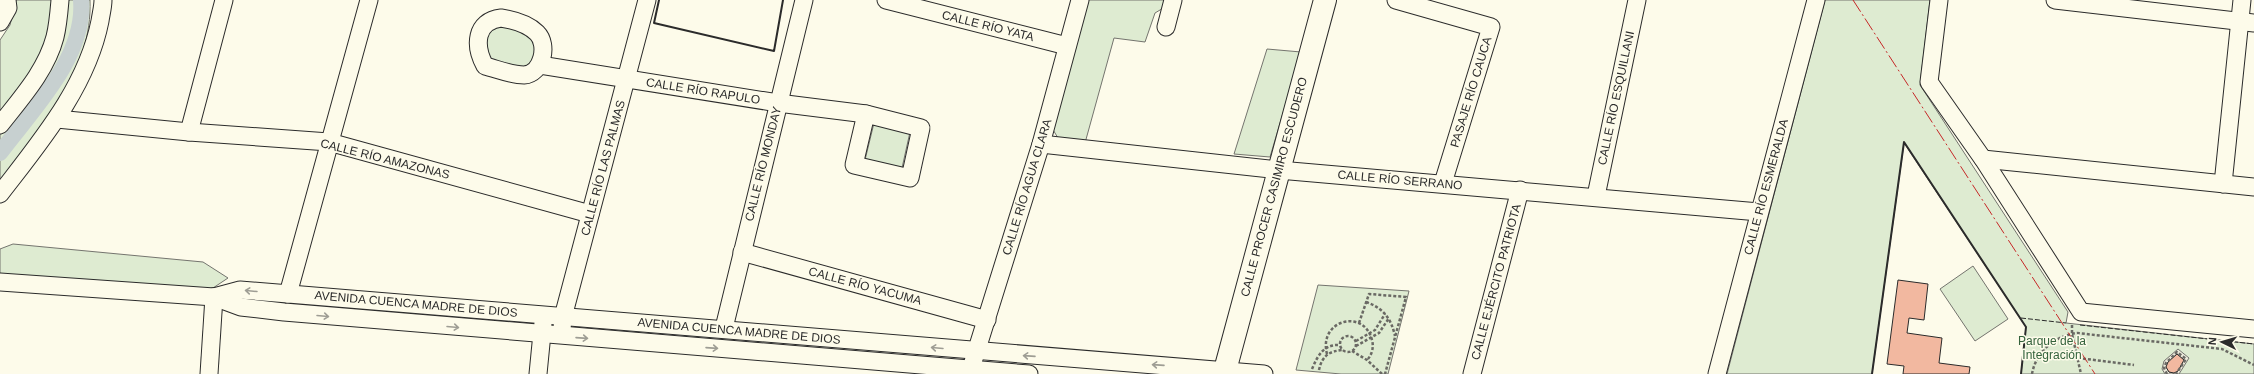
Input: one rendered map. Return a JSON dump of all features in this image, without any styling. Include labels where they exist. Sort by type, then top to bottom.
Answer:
[{"type":"main road","name":"CALLE PROCER CASIMIRO ESCUDERO","points":[[1224,372],[1325,0]]},
{"type":"street","points":[[0,22],[8,8],[7,0]]},
{"type":"street","points":[[0,125],[39,74],[48,56],[55,37],[60,0]]},
{"type":"street","points":[[0,194],[57,119],[88,60],[98,30],[103,0]]},
{"type":"street","points":[[189,132],[224,0]]},
{"type":"street","points":[[288,294],[369,0]]},
{"type":"street","name":"CALLE RÍO LAS PALMAS","points":[[562,337],[563,317],[590,214],[628,80],[647,0]]},
{"type":"street","name":"CALLE RÍO MONDAY","points":[[724,328],[804,0]]},
{"type":"street","name":"CALLE RÍO YATA","points":[[886,0],[1068,46]]},
{"type":"street","name":"CALLE RÍO AGUA CLARA","points":[[972,371],[976,352],[1041,144],[1080,0]]},
{"type":"street","points":[[1166,27],[1173,0]]},
{"type":"street","name":"PASAJE RÍO CAUCA","points":[[1396,0],[1490,27],[1443,183]]},
{"type":"street","name":"CALLE RÍO ESQUILLANI","points":[[1596,196],[1637,0]]},
{"type":"street","name":"CALLE RÍO ESMERALDA","points":[[1717,374],[1816,0]]},
{"type":"street","points":[[1939,0],[1929,82],[1983,159],[2081,312],[2254,329]]},
{"type":"street","points":[[2055,0],[2247,22]]},
{"type":"street","points":[[2222,184],[2247,22],[2242,0]]},
{"type":"street","name":"CALLE RÍO RAPULO","points":[[540,65],[778,103],[866,114],[922,128],[910,178],[854,165],[866,114]]},
{"type":"street","name":"CALLE RÍO AMAZONAS","points":[[57,119],[189,132],[329,142],[590,214]]},
{"type":"street","name":"CALLE RÍO SERRANO","points":[[1041,144],[1279,170],[1596,196],[1759,212]]},
{"type":"street","points":[[1983,159],[2254,187]]},
{"type":"street","name":"CALLE EJÉRCITO PATRIOTA","points":[[1472,374],[1520,190]]},
{"type":"street","name":"CALLE RÍO YACUMA","points":[[742,252],[987,320]]},
{"type":"street","name":"AVENIDA CUENCA MADRE DE DIOS","points":[[0,282],[214,297],[241,307],[284,312],[562,337],[972,371],[1029,374]]},
{"type":"street","name":"AVENIDA CUENCA MADRE DE DIOS","points":[[214,297],[240,290],[563,317],[724,328],[976,352],[1264,374]]},
{"type":"street","points":[[209,374],[214,297]]},
{"type":"street","points":[[538,374],[544,315]]},
{"type":"path","points":[[1319,370],[1322,359],[1327,354],[1343,350],[1347,352],[1352,351],[1367,360],[1383,374],[1406,297],[1369,294],[1359,323]]},
{"type":"path","points":[[1366,302],[1374,305],[1389,318],[1395,336]]},
{"type":"path","points":[[1356,341],[1370,334],[1385,314]]},
{"type":"path","points":[[1352,351],[1356,346],[1379,333],[1389,318]]},
{"type":"path","points":[[1327,354],[1325,348],[1326,340],[1332,328],[1345,321],[1359,323],[1372,338],[1373,349],[1367,360]]},
{"type":"path","points":[[2072,324],[2072,334],[2081,374]]},
{"type":"path","points":[[2032,374],[2037,359],[2046,346],[2063,336],[2072,334],[2222,349],[2254,364]]},
{"type":"path","points":[[1343,350],[1340,345],[1341,340],[1348,336],[1356,341]]},
{"type":"path","points":[[1356,341],[1356,346]]},
{"type":"path","points":[[1312,369],[1316,359],[1325,348],[1340,345]]},
{"type":"path","points":[[2167,374],[2164,368],[2166,363],[2177,352],[2186,359],[2176,374]]},
{"type":"path","points":[[2078,358],[2134,365]]},
{"type":"green space","points":[[16,0],[53,0],[53,14],[43,54],[0,116],[0,40],[10,25]]},
{"type":"green space","points":[[69,0],[90,0],[89,26],[83,51],[74,75],[62,98],[47,120],[0,182],[0,134],[44,75]]},
{"type":"green space","points":[[1086,0],[1167,0],[1165,7],[1155,13],[1145,42],[1114,38],[1085,143],[1058,138],[1052,128]]},
{"type":"green space","name":"Parque de la Integración","points":[[1825,0],[1930,0],[1920,85],[2068,312],[2066,323],[2254,344],[2254,374],[2021,374],[2026,327],[1904,143],[1872,374],[1727,374]]},
{"type":"green space","points":[[501,23],[534,38],[535,62],[525,69],[488,61],[484,36],[488,28]]},
{"type":"green space","points":[[1267,49],[1301,52],[1270,157],[1234,154]]},
{"type":"green space","points":[[874,123],[910,132],[902,168],[865,160]]},
{"type":"green space","points":[[13,244],[203,262],[228,278],[210,290],[0,274],[0,249]]},
{"type":"green space","points":[[1973,266],[2008,319],[1975,341],[1940,289]]},
{"type":"green space","points":[[1318,285],[1409,291],[1388,374],[1341,374],[1296,370]]},
{"type":"shaded area","points":[[2178,349],[2189,358],[2179,374],[2165,374],[2162,369],[2164,361]],"holes":[[[2177,354],[2184,360],[2178,371],[2174,373],[2169,372],[2166,367],[2168,362]]]},
{"type":"building","points":[[1898,280],[1928,284],[1924,320],[1909,318],[1907,333],[1942,338],[1939,363],[1970,367],[1969,374],[1903,374],[1904,366],[1887,364]]},
{"type":"building","points":[[2177,354],[2184,360],[2178,371],[2174,373],[2169,372],[2166,367],[2168,362]]},
{"type":"waterway","points":[[0,153],[41,101],[66,62],[75,42],[80,21],[81,0]]},
{"type":"fence","points":[[2021,318],[2066,323]]},
{"type":"fence","points":[[2080,325],[2254,344]]},
{"type":"wall","points":[[659,0],[654,23],[774,51],[783,0]]},
{"type":"wall","points":[[1872,374],[1904,142],[2026,327],[2021,374]]},
{"type":"power","points":[[1853,0],[2095,374]]}]
